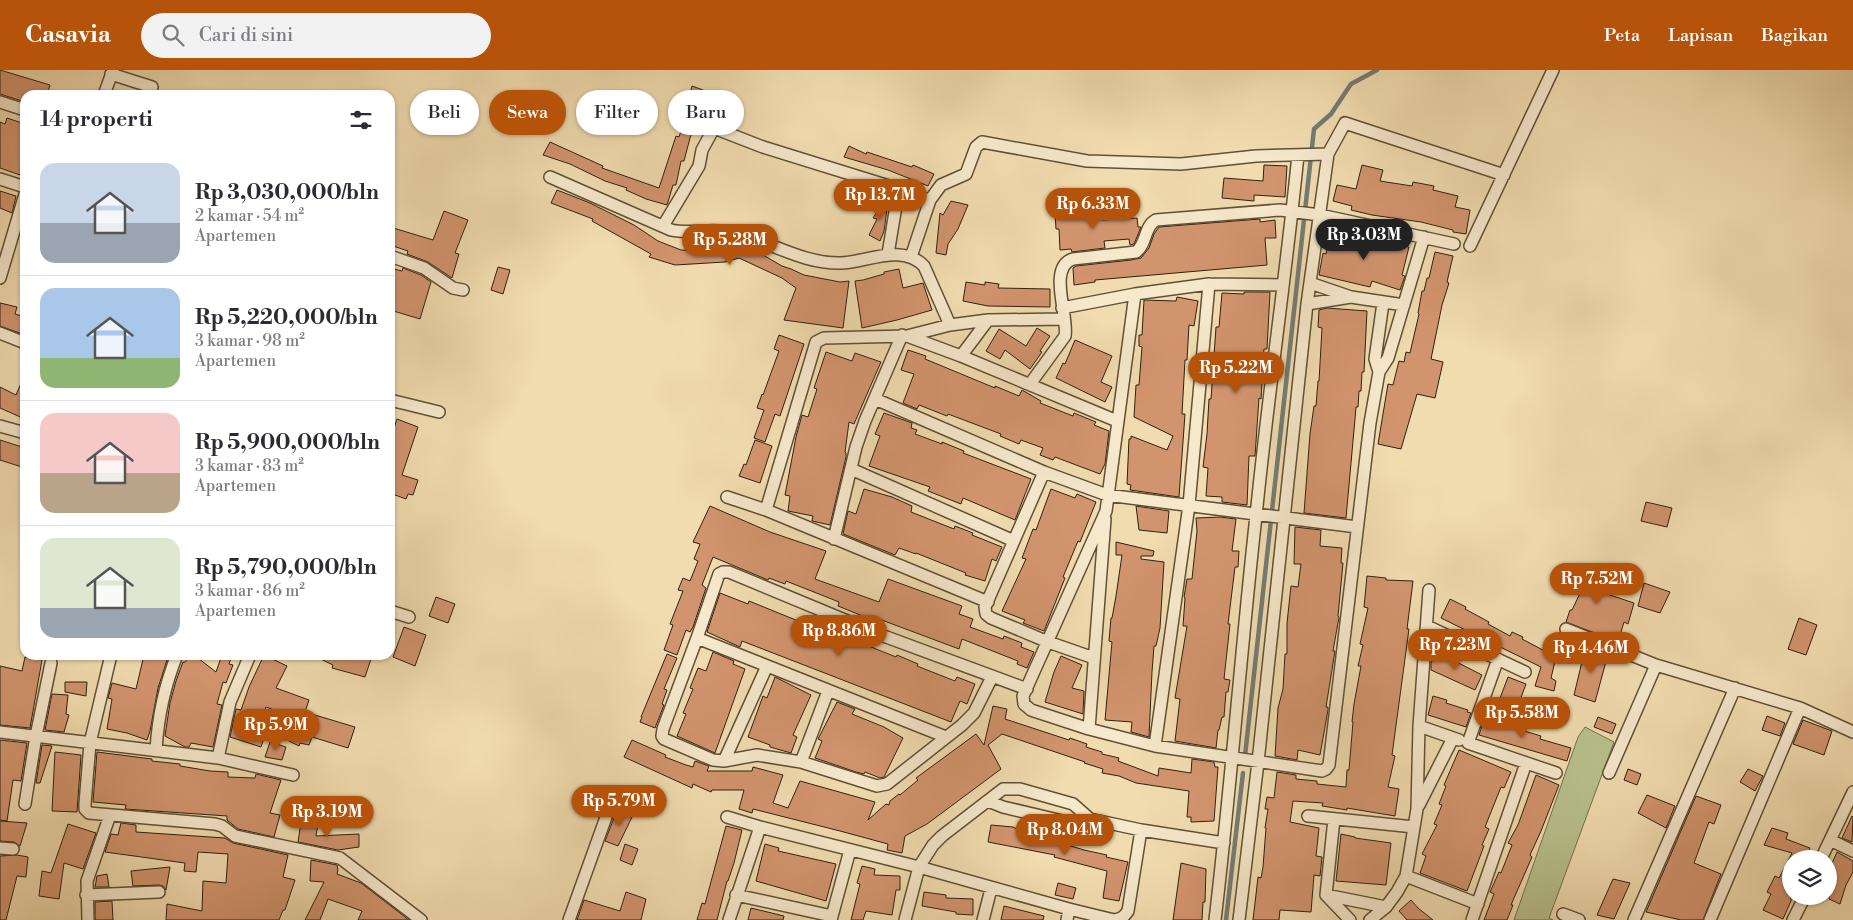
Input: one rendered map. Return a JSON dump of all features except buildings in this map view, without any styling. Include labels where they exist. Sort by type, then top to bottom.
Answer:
[{"type":"street","points":[[1470,246],[1553,70]]},
{"type":"street","points":[[106,90],[112,72],[152,87]]},
{"type":"street","points":[[0,102],[20,108]]},
{"type":"street","points":[[1239,920],[1258,762],[1307,304],[1328,154],[1345,123],[1504,174]]},
{"type":"street","points":[[663,226],[699,166],[702,150],[714,128],[762,147],[884,183],[896,191],[930,200]]},
{"type":"street","points":[[911,257],[930,200],[941,186],[966,174],[976,147],[982,142],[1087,161],[1181,164],[1256,156],[1328,154]]},
{"type":"street","points":[[1215,920],[1256,514],[1298,154]]},
{"type":"street","points":[[550,177],[681,232],[722,231],[734,233],[798,256],[830,263],[853,262],[888,254],[911,257],[919,260],[924,266],[950,326]]},
{"type":"street","points":[[0,180],[20,186]]},
{"type":"street","points":[[888,254],[897,200],[896,191]]},
{"type":"street","points":[[1,270],[20,210]]},
{"type":"street","points":[[1030,384],[1062,340],[1066,331],[1061,278],[1062,269],[1066,262],[1073,259],[1136,252],[1141,247],[1150,224],[1153,222],[1244,212],[1292,211],[1320,215],[1454,244]]},
{"type":"street","points":[[1106,511],[1022,701],[1026,707],[1089,729],[1155,746],[1322,771],[1326,769],[1329,765],[1370,423],[1379,372],[1388,358],[1424,237]]},
{"type":"street","points":[[395,258],[424,268],[452,288],[463,290]]},
{"type":"street","points":[[1310,283],[1351,297],[1404,306]]},
{"type":"street","points":[[766,510],[816,342],[830,337],[904,335],[988,320],[1063,313],[1135,294],[1209,284],[1283,285]]},
{"type":"street","points":[[1155,746],[1189,505],[1209,284]]},
{"type":"street","points":[[1089,729],[1107,495],[1114,457],[1117,421],[1135,294]]},
{"type":"street","points":[[1307,304],[1351,297]]},
{"type":"street","points":[[1379,372],[1375,359],[1382,303]]},
{"type":"street","points":[[960,356],[988,320]]},
{"type":"street","points":[[0,333],[20,341]]},
{"type":"street","points":[[904,335],[1030,384],[1117,421]]},
{"type":"street","points":[[834,539],[865,420],[904,335]]},
{"type":"street","points":[[875,400],[1044,472],[1107,495],[1357,527]]},
{"type":"street","points":[[395,401],[439,412]]},
{"type":"street","points":[[0,426],[20,432]]},
{"type":"street","points":[[851,469],[1014,541]]},
{"type":"street","points":[[1044,472],[985,610],[987,616],[1048,642],[1094,658]]},
{"type":"street","points":[[727,497],[766,510],[988,602]]},
{"type":"street","points":[[992,677],[974,713],[962,726],[883,786],[877,786],[801,762],[757,755],[724,761],[713,760],[664,739],[662,736],[719,574],[726,572],[881,635],[1027,689]]},
{"type":"street","points":[[1370,920],[1386,907],[1406,876],[1417,809],[1419,726],[1429,590]]},
{"type":"street","points":[[395,613],[409,617]]},
{"type":"street","points":[[1427,626],[1525,672]]},
{"type":"street","points":[[1566,629],[1656,665],[1800,708],[1853,732]]},
{"type":"street","points":[[697,638],[946,737]]},
{"type":"street","points":[[1468,743],[1498,659]]},
{"type":"street","points":[[110,660],[90,743],[86,810],[89,813],[215,824],[222,826],[235,836],[340,858],[421,920]]},
{"type":"street","points":[[156,750],[161,702],[166,680],[175,660]]},
{"type":"street","points":[[218,758],[230,702],[248,660]]},
{"type":"street","points":[[25,804],[36,736],[51,663]]},
{"type":"street","points":[[1609,772],[1656,665]]},
{"type":"street","points":[[724,761],[767,666]]},
{"type":"street","points":[[1634,920],[1735,688]]},
{"type":"street","points":[[801,762],[828,691]]},
{"type":"street","points":[[1710,920],[1800,708]]},
{"type":"street","points":[[1419,726],[1556,773]]},
{"type":"street","points":[[0,732],[218,758],[293,775]]},
{"type":"street","points":[[1417,809],[1453,738]]},
{"type":"street","points":[[1472,920],[1526,763]]},
{"type":"street","points":[[905,920],[919,867],[933,845],[1003,789],[1020,789],[1072,804],[1090,819]]},
{"type":"street","points":[[1825,850],[1853,792]]},
{"type":"street","points":[[988,802],[1071,823],[1090,819],[1142,830],[1224,843]]},
{"type":"street","points":[[569,920],[610,806]]},
{"type":"street","points":[[88,920],[86,895],[88,876],[110,815]]},
{"type":"street","points":[[1308,816],[1414,827]]},
{"type":"street","points":[[727,818],[919,867],[1068,914],[1114,920],[1121,919],[1128,911],[1142,830]]},
{"type":"street","points":[[1334,819],[1326,895],[1350,920]]},
{"type":"street","points":[[729,920],[760,827]]},
{"type":"street","points":[[1830,840],[1853,851]]},
{"type":"street","points":[[0,848],[13,849]]},
{"type":"street","points":[[736,895],[831,918],[850,850]]},
{"type":"street","points":[[1406,876],[1478,904]]},
{"type":"street","points":[[983,920],[991,889]]},
{"type":"street","points":[[86,895],[159,892]]},
{"type":"street","points":[[1326,895],[1386,907]]},
{"type":"street","points":[[1793,920],[1800,905]]},
{"type":"street","points":[[1562,914],[1579,920]]},
{"type":"green space","points":[[1585,727],[1614,742],[1549,918],[1553,920],[1514,920],[1578,737]]},
{"type":"waterway","points":[[1245,756],[1314,129],[1331,114],[1351,84],[1377,70]]},
{"type":"waterway","points":[[1226,920],[1243,773]]}]
